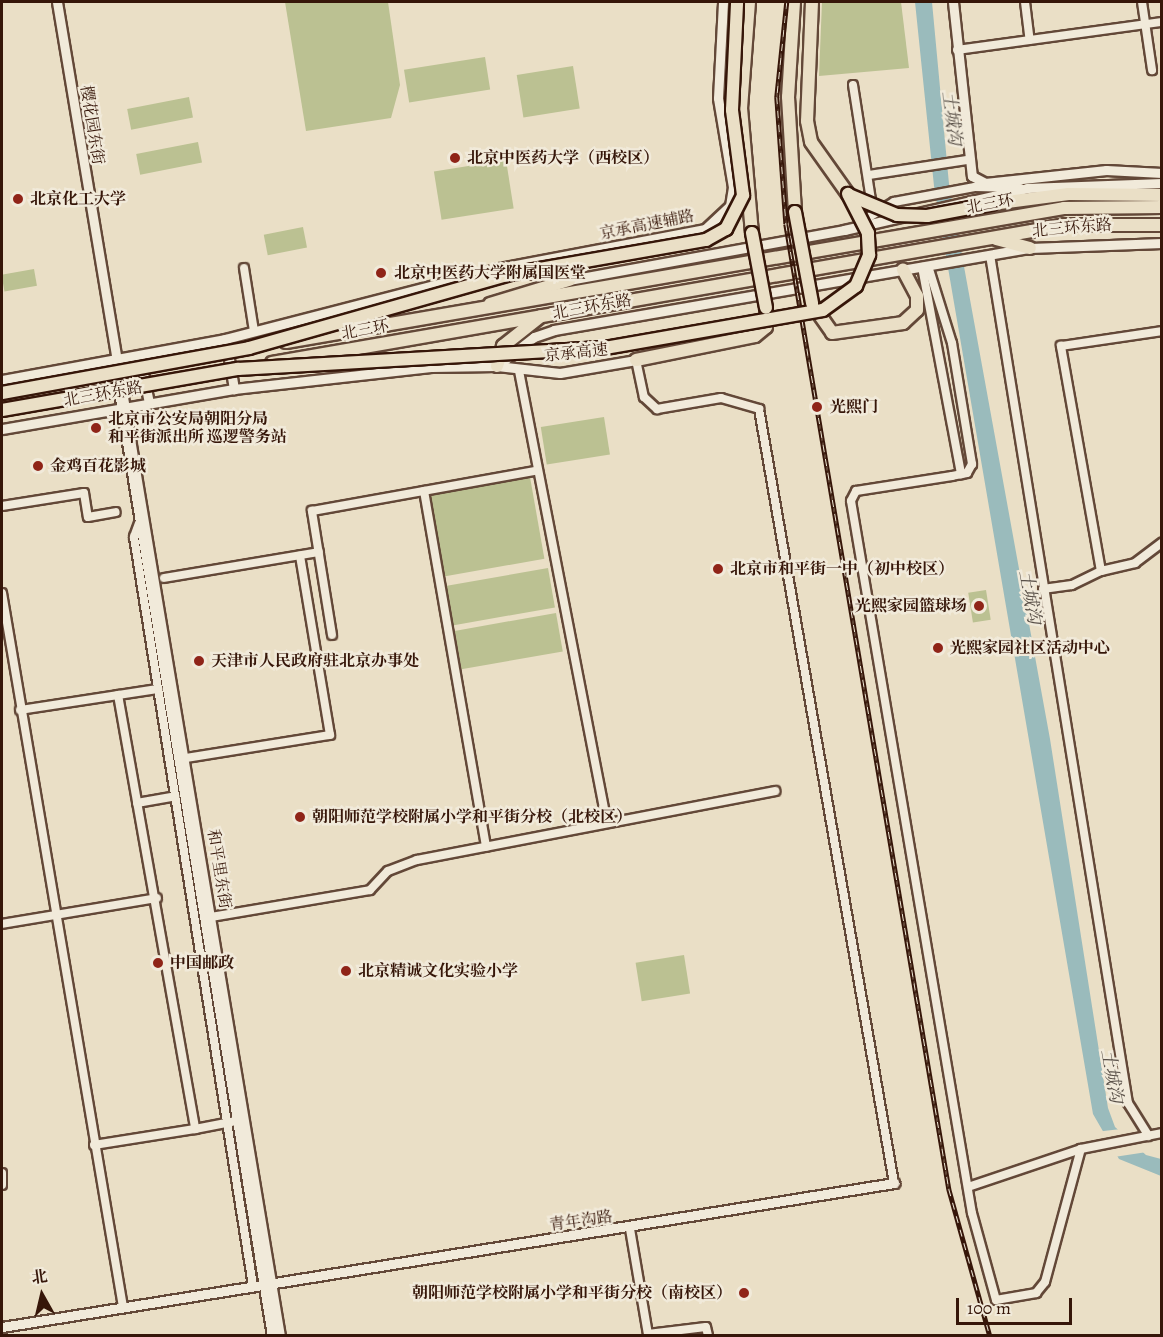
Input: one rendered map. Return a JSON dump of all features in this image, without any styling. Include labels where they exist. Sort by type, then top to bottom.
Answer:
[{"type":"highway","points":[[249,348],[511,274],[706,240],[726,229],[743,195],[732,110],[737,2]]},
{"type":"highway","points":[[636,360],[755,336],[766,327],[766,308],[752,233],[741,108],[749,2]]},
{"type":"highway","points":[[794,2],[788,97],[795,212],[812,303],[832,333],[903,323],[917,310],[917,296],[903,270]]},
{"type":"highway","points":[[238,369],[605,348],[823,310],[856,286],[869,255],[867,233],[848,194],[811,142],[807,121],[812,2]]},
{"type":"highway","points":[[848,194],[897,215],[927,216],[992,204],[1068,194],[1161,195]]},
{"type":"highway","name":"北三环","points":[[2,393],[249,348],[1064,208],[1161,207]]},
{"type":"highway","name":"北三环","points":[[2,410],[828,264],[1066,225],[1161,225]]},
{"type":"highway","points":[[992,238],[1030,248]]},
{"type":"highway","points":[[475,311],[513,294],[568,280]]},
{"type":"highway","points":[[497,366],[503,346],[542,315]]},
{"type":"street","name":"樱花园东街","points":[[57,2],[124,407]]},
{"type":"street","name":"京承高速辅路","points":[[500,268],[694,232],[723,214],[733,187],[718,98],[723,2]]},
{"type":"street","points":[[953,2],[966,160],[972,176],[985,183],[1106,170],[1161,173]]},
{"type":"street","points":[[1025,2],[1030,40]]},
{"type":"street","points":[[1142,2],[1152,70]]},
{"type":"street","points":[[957,50],[1161,22]]},
{"type":"street","points":[[853,85],[869,175],[869,219]]},
{"type":"street","points":[[869,175],[966,160]]},
{"type":"street","name":"北三环东路","points":[[2,380],[225,339],[500,268],[568,280],[844,230],[928,206],[1027,188],[1161,183]]},
{"type":"street","points":[[844,230],[869,219],[894,202],[975,187],[1027,188]]},
{"type":"street","name":"北三环东路","points":[[2,429],[234,388],[431,367],[497,366],[515,357],[534,337],[554,330],[1030,248],[1161,243]]},
{"type":"street","points":[[986,256],[1128,1103],[1146,1138]]},
{"type":"street","points":[[929,266],[961,474]]},
{"type":"street","points":[[929,266],[951,343],[972,464],[961,474],[856,491],[851,501],[971,1186],[977,1238],[996,1300],[1036,1293],[1045,1282],[1082,1149]]},
{"type":"street","points":[[244,268],[254,332]]},
{"type":"street","points":[[1101,571],[1061,346],[1161,331]]},
{"type":"street","points":[[225,339],[234,388]]},
{"type":"street","points":[[140,355],[149,403]]},
{"type":"street","points":[[515,357],[535,471],[607,823]]},
{"type":"street","points":[[636,360],[644,397],[657,409],[721,398],[759,410],[894,1182]]},
{"type":"street","name":"京承高速","points":[[497,366],[519,371],[560,373],[636,360]]},
{"type":"street","name":"和平里东街","points":[[124,407],[139,523],[232,1122],[280,1335]]},
{"type":"street","name":"和平里东街","points":[[124,407],[186,758],[268,1283],[272,1335]]},
{"type":"street","points":[[332,635],[312,511],[535,471]]},
{"type":"street","points":[[424,491],[486,847]]},
{"type":"street","points":[[2,506],[84,493],[88,517],[116,512]]},
{"type":"street","points":[[139,523],[134,537],[175,796],[232,1122],[253,1286]]},
{"type":"street","points":[[1043,589],[1072,585],[1101,571],[1135,563],[1161,543]]},
{"type":"street","points":[[165,578],[319,552]]},
{"type":"street","points":[[186,758],[330,735],[300,555]]},
{"type":"street","points":[[2,593],[53,916],[123,1307]]},
{"type":"street","points":[[20,710],[158,689]]},
{"type":"street","points":[[118,695],[157,898],[195,1129]]},
{"type":"street","points":[[211,917],[370,890],[388,872],[417,860],[775,791]]},
{"type":"street","points":[[137,803],[175,796]]},
{"type":"street","points":[[2,924],[157,898]]},
{"type":"street","points":[[94,1145],[232,1122]]},
{"type":"street","points":[[971,1186],[1082,1149],[1146,1138],[1161,1133]]},
{"type":"street","points":[[2,1173],[2,1185]]},
{"type":"street","name":"青年沟路","points":[[2,1327],[268,1283],[630,1229],[894,1182]]},
{"type":"street","points":[[630,1229],[648,1334],[706,1327],[708,1335]]},
{"type":"green space","points":[[285,2],[388,2],[400,85],[391,118],[306,131]]},
{"type":"green space","points":[[822,2],[901,2],[909,68],[819,76]]},
{"type":"green space","points":[[485,57],[490,90],[409,102],[404,70]]},
{"type":"green space","points":[[573,66],[580,108],[523,117],[517,75]]},
{"type":"green space","points":[[189,97],[193,118],[131,130],[127,109]]},
{"type":"green space","points":[[198,142],[202,163],[140,175],[136,154]]},
{"type":"green space","points":[[506,160],[514,208],[442,220],[434,171]]},
{"type":"green space","points":[[303,227],[307,248],[268,255],[264,235]]},
{"type":"green space","points":[[34,269],[37,286],[4,291],[2,275]]},
{"type":"green space","points":[[604,417],[610,455],[547,465],[541,427]]},
{"type":"green space","points":[[530,477],[544,559],[444,576],[430,495]]},
{"type":"green space","points":[[548,568],[555,607],[453,625],[446,586]]},
{"type":"green space","name":"光熙家园篮球场","points":[[986,590],[991,620],[973,622],[968,593]]},
{"type":"green space","points":[[556,613],[563,651],[461,669],[455,631]]},
{"type":"green space","points":[[684,955],[690,994],[642,1001],[636,963]]},
{"type":"water","points":[[915,2],[932,2],[949,184],[1050,739],[1108,1108],[1115,1127],[1146,1155],[1161,1159],[1161,1176],[1119,1159],[1093,1114],[934,186]]},
{"type":"pier","points":[[1121,1129],[1147,1152],[1114,1157],[1095,1132]]},
{"type":"railway","points":[[787,2],[777,97],[786,224],[949,1189],[990,1336]]},
{"type":"place","name":"北京中医药大学（西校区）","points":[[455,158]]},
{"type":"place","name":"北京化工大学","points":[[18,199]]},
{"type":"place","name":"北京中医药大学附属国医堂","points":[[381,273]]},
{"type":"place","name":"光熙门","points":[[817,407]]},
{"type":"place","name":"北京市公安局朝阳分局 和平街派出所 巡逻警务站","points":[[96,428]]},
{"type":"place","name":"金鸡百花影城","points":[[38,466]]},
{"type":"place","name":"北京市和平街一中（初中校区）","points":[[718,569]]},
{"type":"place","name":"光熙家园篮球场","points":[[979,606]]},
{"type":"place","name":"光熙家园社区活动中心","points":[[938,648]]},
{"type":"place","name":"天津市人民政府驻北京办事处","points":[[199,661]]},
{"type":"place","name":"朝阳师范学校附属小学和平街分校（北校区）","points":[[300,817]]},
{"type":"place","name":"中国邮政","points":[[158,963]]},
{"type":"place","name":"北京精诚文化实验小学","points":[[346,971]]},
{"type":"place","name":"朝阳师范学校附属小学和平街分校（南校区）","points":[[744,1293]]},
{"type":"water label","name":"土城沟","points":[[952,118]]},
{"type":"water label","name":"土城沟","points":[[1030,597]]},
{"type":"water label","name":"土城沟","points":[[1112,1076]]}]
